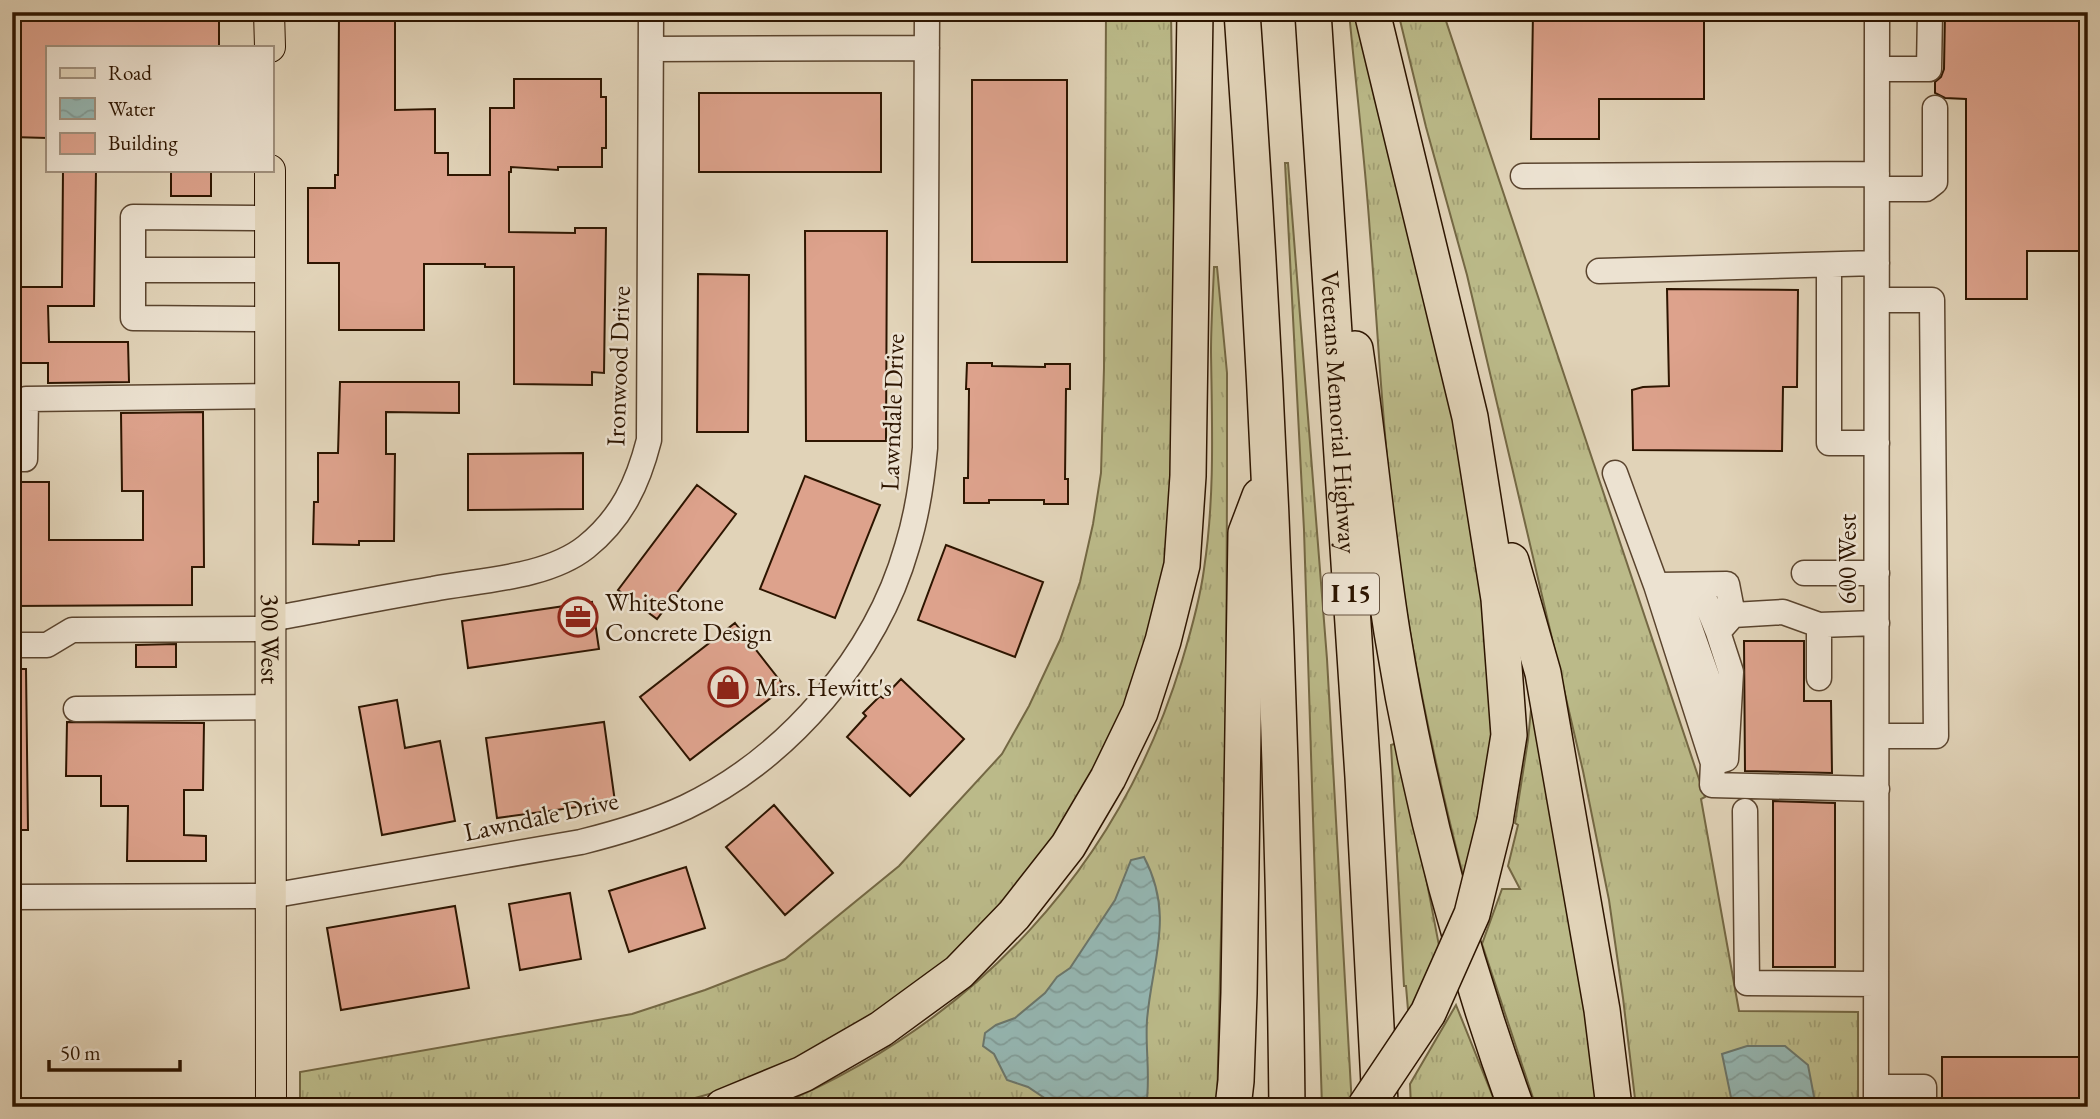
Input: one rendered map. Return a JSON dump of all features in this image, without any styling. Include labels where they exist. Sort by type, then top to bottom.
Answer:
[{"type":"highway","points":[[723,1107],[803,1074],[881,1029],[959,972],[1014,915],[1068,846],[1108,778],[1140,712],[1163,641],[1182,565],[1188,476],[1195,12]]},
{"type":"highway","points":[[1242,12],[1268,473],[1287,1107]]},
{"type":"highway","name":"Veterans Memorial Highway","points":[[1313,12],[1363,777],[1381,1107]]},
{"type":"highway","points":[[1372,12],[1470,417],[1543,673],[1602,1010],[1614,1107]]},
{"type":"highway","points":[[1317,82],[1366,423],[1382,567],[1408,717],[1429,818],[1453,909],[1516,1107]]},
{"type":"highway","points":[[1365,1107],[1428,1013],[1472,914],[1495,821],[1508,735],[1499,600],[1470,417]]},
{"type":"highway","points":[[1234,1094],[1244,774],[1246,533],[1268,473]]},
{"type":"main road","points":[[270,12],[270,46]]},
{"type":"main road","name":"300 West","points":[[270,172],[271,1107]]},
{"type":"street","name":"Ironwood Drive","points":[[12,645],[47,645],[72,630],[271,624],[510,576],[555,564],[584,549],[604,530],[622,508],[640,475],[649,440],[652,12]]},
{"type":"street","name":"Lawndale Drive","points":[[12,897],[270,896],[581,842],[628,830],[689,805],[720,788],[767,754],[801,722],[840,678],[873,630],[907,549],[921,484],[925,449],[927,12]]},
{"type":"street","name":"600 West","points":[[1876,1097],[1877,12]]},
{"type":"street","points":[[1877,69],[1929,69],[1930,12]]},
{"type":"street","points":[[651,49],[927,48]]},
{"type":"street","points":[[1522,176],[1877,181],[1926,189],[1935,181],[1935,108]]},
{"type":"street","points":[[270,218],[133,217],[133,318],[270,319]]},
{"type":"street","points":[[1599,271],[1877,263]]},
{"type":"street","points":[[1829,265],[1829,443],[1877,443]]},
{"type":"street","points":[[133,270],[271,270]]},
{"type":"street","points":[[1877,299],[1932,299],[1936,736],[1877,736]]},
{"type":"street","points":[[12,459],[25,459],[26,399],[271,397]]},
{"type":"street","points":[[1615,473],[1676,585],[1726,733]]},
{"type":"street","points":[[1804,573],[1877,573]]},
{"type":"street","points":[[1676,585],[1727,584],[1726,623],[1731,672],[1726,759],[1713,763]]},
{"type":"street","points":[[1676,585],[1713,763],[1712,785],[1877,789]]},
{"type":"street","points":[[1726,623],[1783,612],[1819,625],[1877,623]]},
{"type":"street","points":[[1819,625],[1819,678]]},
{"type":"street","points":[[76,709],[272,707]]},
{"type":"street","points":[[1745,811],[1747,983],[1876,984]]},
{"type":"street","points":[[1876,1097],[1924,1087],[1924,1107]]},
{"type":"green space","points":[[1106,12],[1171,12],[1178,495],[1149,657],[1061,838],[943,967],[850,1033],[738,1086],[663,1107],[300,1107],[300,1072],[632,1014],[705,990],[785,959],[899,866],[1002,754],[1029,706],[1060,640],[1080,582],[1101,473]]},
{"type":"green space","points":[[1349,12],[1363,12],[1457,426],[1498,715],[1466,887],[1424,707],[1400,570],[1386,451],[1368,206]]},
{"type":"green space","points":[[1398,12],[1443,12],[1705,797],[1701,799],[1739,1011],[1858,1012],[1858,1107],[1636,1107],[1609,900],[1583,771],[1467,275],[1426,127]]},
{"type":"green space","points":[[1285,163],[1288,163],[1327,659],[1352,1107],[1322,1107],[1304,530]]},
{"type":"green space","points":[[1214,267],[1217,267],[1227,373],[1226,719],[1217,1107],[774,1107],[846,1073],[913,1032],[974,984],[1029,931],[1078,872],[1120,807],[1155,736],[1182,661],[1202,581],[1208,542],[1211,488]]},
{"type":"green space","points":[[1533,689],[1612,1107],[1536,1107],[1482,944],[1502,889],[1520,889],[1508,866],[1518,825],[1515,823]]},
{"type":"green space","points":[[1400,742],[1441,956],[1409,1022],[1404,986],[1391,745]]},
{"type":"green space","points":[[1456,1005],[1497,1107],[1411,1107],[1410,1084]]},
{"type":"water","points":[[1144,857],[1153,878],[1160,919],[1147,1020],[1146,1107],[1058,1107],[1028,1087],[1007,1080],[994,1054],[983,1046],[985,1033],[996,1025],[1015,1018],[1070,968],[1115,900],[1131,860]]},
{"type":"water","points":[[1747,1046],[1785,1046],[1808,1065],[1816,1107],[1733,1107],[1722,1054]]},
{"type":"building","points":[[12,12],[219,12],[219,46],[46,46],[46,138],[12,137]]},
{"type":"building","points":[[339,12],[395,12],[395,110],[435,109],[435,153],[448,153],[448,175],[490,175],[490,108],[514,108],[514,79],[601,79],[601,97],[606,97],[606,148],[602,148],[602,167],[558,167],[558,170],[511,167],[509,172],[509,232],[575,233],[575,228],[606,228],[604,373],[592,372],[592,385],[514,384],[514,267],[424,264],[424,330],[339,330],[339,263],[308,263],[308,188],[335,188],[335,175],[338,175]]},
{"type":"building","points":[[1533,12],[1704,12],[1704,99],[1599,99],[1599,139],[1531,139]]},
{"type":"building","points":[[1945,12],[2088,12],[2088,251],[2027,251],[2027,299],[1966,299],[1966,99],[1945,98],[1935,93],[1935,82],[1944,69]]},
{"type":"building","points":[[972,80],[1067,80],[1067,262],[972,262]]},
{"type":"building","points":[[699,93],[881,93],[881,172],[699,172]]},
{"type":"building","points":[[63,172],[96,172],[94,306],[48,306],[49,342],[128,342],[129,382],[48,383],[48,363],[12,363],[12,287],[62,287]]},
{"type":"building","points":[[171,172],[211,172],[211,196],[171,196]]},
{"type":"building","points":[[805,231],[887,231],[886,441],[806,441]]},
{"type":"building","points":[[698,274],[749,275],[748,432],[697,432]]},
{"type":"building","points":[[1667,289],[1798,290],[1797,387],[1783,387],[1782,451],[1633,450],[1632,390],[1669,386]]},
{"type":"building","points":[[967,363],[1045,367],[1045,364],[1070,364],[1070,389],[1066,389],[1065,479],[1068,479],[1068,504],[1044,504],[1044,500],[964,503],[964,478],[968,478]]},
{"type":"building","points":[[340,382],[459,382],[459,413],[386,412],[386,454],[395,454],[394,541],[359,541],[359,545],[313,544],[314,502],[318,502],[318,453],[338,453]]},
{"type":"building","points":[[203,412],[204,567],[192,567],[192,605],[12,606],[12,540],[18,540],[18,482],[49,482],[49,540],[143,540],[143,491],[122,491],[121,413]]},
{"type":"building","points":[[583,453],[583,509],[468,510],[468,454]]},
{"type":"building","points":[[805,476],[880,505],[835,618],[760,589]]},
{"type":"building","points":[[697,485],[736,514],[657,619],[618,590]]},
{"type":"building","points":[[946,545],[1043,582],[1015,657],[918,620]]},
{"type":"building","points":[[592,602],[599,649],[468,668],[462,621]]},
{"type":"building","points":[[735,623],[785,687],[690,760],[640,697]]},
{"type":"building","points":[[1744,641],[1804,641],[1804,701],[1831,701],[1832,773],[1745,771]]},
{"type":"building","points":[[176,644],[176,667],[136,667],[136,645]]},
{"type":"building","points":[[12,669],[26,669],[28,830],[12,830]]},
{"type":"building","points":[[901,679],[964,739],[910,796],[847,737],[866,716],[863,713],[880,696],[883,698]]},
{"type":"building","points":[[397,700],[405,748],[440,741],[455,821],[382,835],[359,707]]},
{"type":"building","points":[[67,722],[204,723],[203,790],[184,790],[184,835],[206,836],[206,861],[127,861],[128,806],[101,806],[101,776],[66,776]]},
{"type":"building","points":[[604,722],[615,802],[497,818],[486,738]]},
{"type":"building","points":[[1773,801],[1835,803],[1835,967],[1773,967]]},
{"type":"building","points":[[774,805],[833,873],[785,915],[726,847]]},
{"type":"building","points":[[686,867],[705,928],[629,952],[609,891]]},
{"type":"building","points":[[570,893],[581,959],[520,970],[509,904]]},
{"type":"building","points":[[455,906],[469,988],[341,1010],[327,928]]},
{"type":"building","points":[[1942,1057],[2088,1057],[2088,1107],[1942,1107]]},
{"type":"place","name":"WhiteStone Concrete Design","points":[[578,617]]},
{"type":"place","name":"Mrs. Hewitt's","points":[[728,687]]}]
